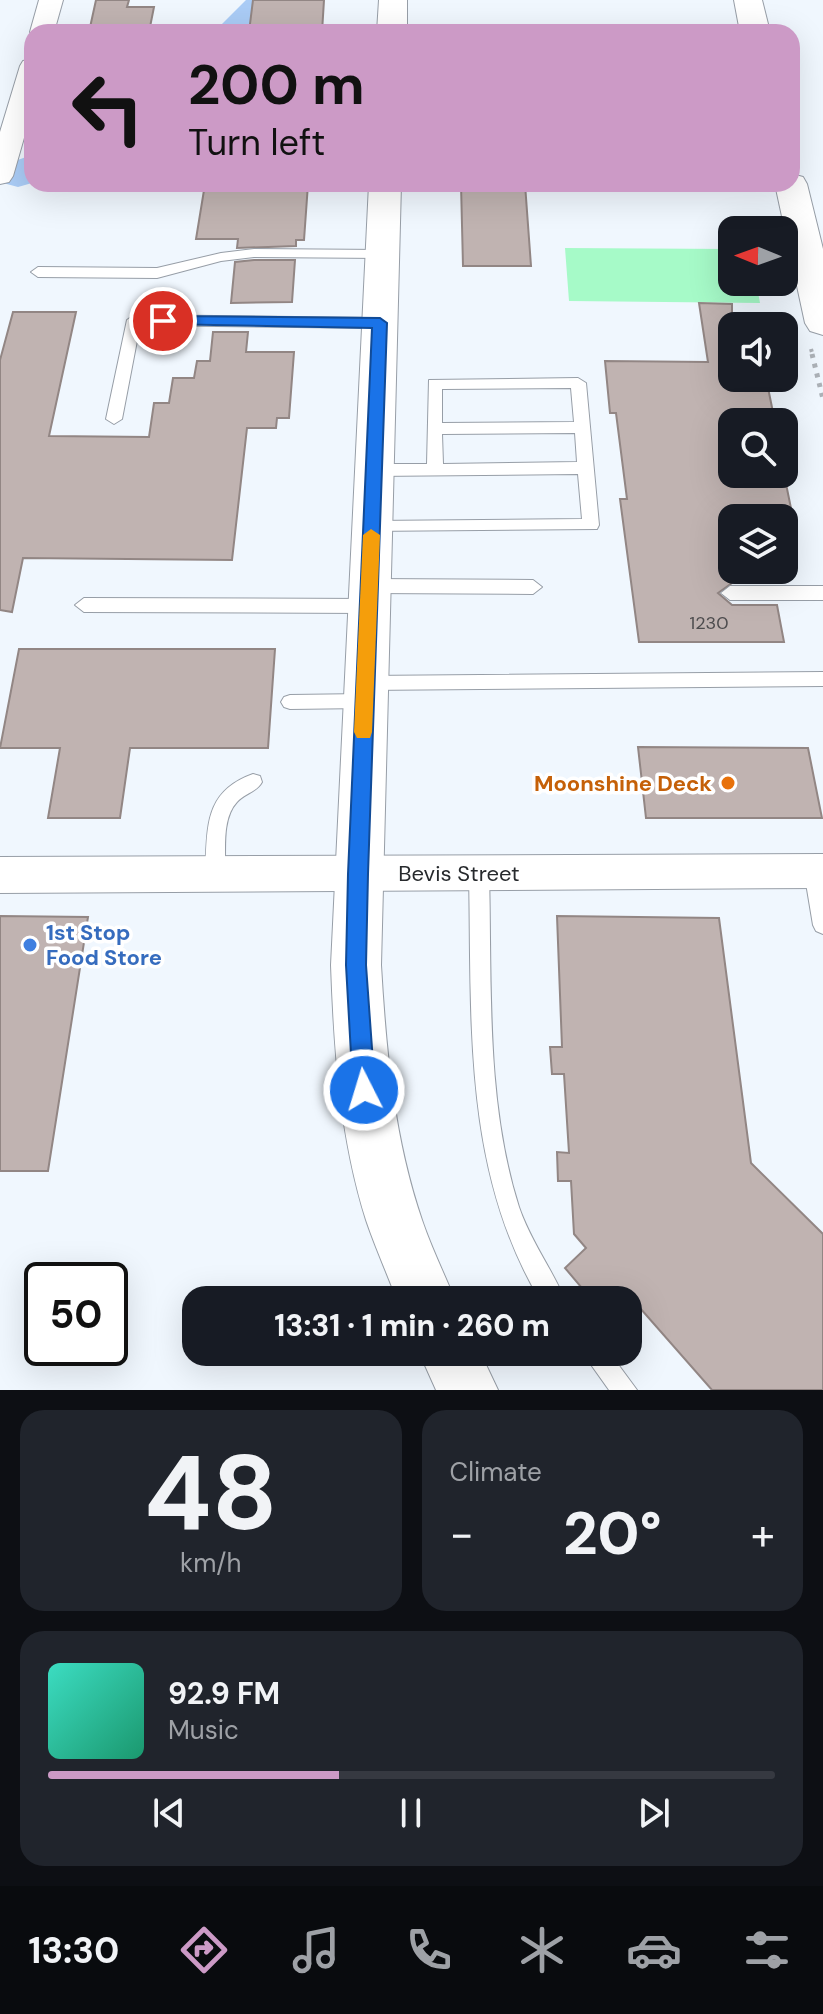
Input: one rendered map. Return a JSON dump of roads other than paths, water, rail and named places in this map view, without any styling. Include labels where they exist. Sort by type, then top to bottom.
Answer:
[{"type":"main road","points":[[392,24],[393,0]]},
{"type":"main road","points":[[748,0],[753,24]]},
{"type":"main road","points":[[385,192],[356,965],[367,1106],[394,1220],[420,1286]]},
{"type":"main road","points":[[793,192],[823,323]]},
{"type":"main road","points":[[455,1366],[468,1390]]},
{"type":"street","points":[[44,24],[51,0]]},
{"type":"street","points":[[0,176],[24,94]]},
{"type":"street","name":"Bevis Street","points":[[0,875],[818,871]]},
{"type":"lane","points":[[38,272],[157,273],[221,257],[254,253],[383,254]]},
{"type":"lane","points":[[114,419],[134,320],[380,323]]},
{"type":"lane","points":[[372,527],[591,525],[578,383],[434,384],[435,470]]},
{"type":"lane","points":[[434,429],[582,427]]},
{"type":"lane","points":[[374,470],[585,468]]},
{"type":"lane","points":[[84,605],[369,596],[533,587]]},
{"type":"lane","points":[[730,593],[823,593]]},
{"type":"lane","points":[[290,702],[365,692],[823,679]]},
{"type":"lane","points":[[215,873],[221,804],[233,791],[253,782]]},
{"type":"lane","points":[[818,871],[823,925]]},
{"type":"lane","points":[[479,872],[490,1126],[500,1179],[520,1245],[543,1286]]},
{"type":"lane","points":[[605,1366],[625,1390]]},
{"type":"waterway","points":[[242,24],[268,0]]},
{"type":"waterway","points":[[18,174],[24,171]]},
{"type":"place","name":"Moonshine Deck","points":[[728,783]]},
{"type":"place","name":"1st Stop Food Store","points":[[30,945]]}]
